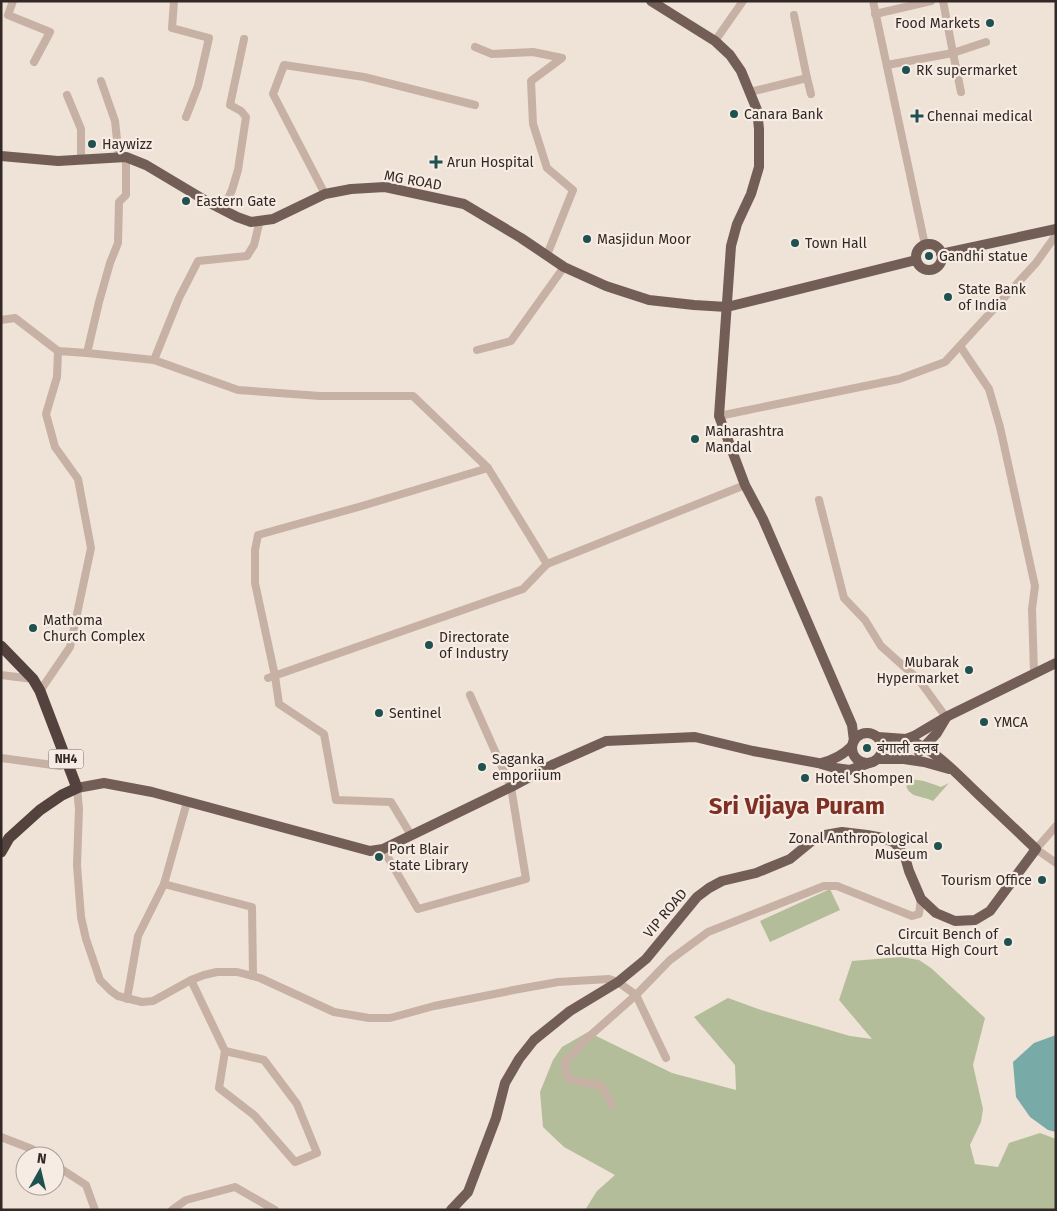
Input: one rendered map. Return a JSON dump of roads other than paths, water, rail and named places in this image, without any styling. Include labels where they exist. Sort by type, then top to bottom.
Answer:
[{"type":"highway","name":"NH4","points":[[1,646],[33,678],[40,691],[77,788],[62,794],[40,810],[9,838],[1,852]]},
{"type":"main road","points":[[650,1],[715,41],[730,55],[741,70],[757,110],[759,167],[751,194],[737,224],[731,246],[719,416],[745,485],[764,519],[852,725],[852,750],[856,758],[860,761],[904,759],[924,762],[952,770]]},
{"type":"main road","name":"MG ROAD","points":[[1,156],[58,161],[122,157],[146,165],[237,217],[251,222],[274,219],[325,194],[351,189],[385,188],[464,204],[521,238],[564,267],[606,286],[650,300],[727,307],[916,260]]},
{"type":"main road","points":[[941,254],[1056,229]]},
{"type":"main road","points":[[930,244],[939,249],[942,258],[937,267],[927,270],[922,268],[916,260],[918,251],[925,245],[930,244]]},
{"type":"main road","points":[[904,759],[896,749],[899,743],[946,717],[1056,663]]},
{"type":"main road","points":[[77,788],[104,783],[152,792],[370,851],[383,849],[554,764],[606,741],[695,737],[753,751],[850,770],[873,761],[881,755],[882,745],[875,735],[860,726],[846,712]]},
{"type":"main road","points":[[904,759],[916,755],[924,748],[937,733],[946,717]]},
{"type":"main road","points":[[818,763],[833,760],[846,752],[856,738],[864,733],[913,741],[946,764],[1036,849]]},
{"type":"main road","name":"VIP ROAD","points":[[451,1210],[468,1192],[496,1118],[505,1083],[519,1059],[534,1040],[570,1011],[618,982],[646,959],[697,897],[709,888],[722,882],[756,873],[790,859],[812,841],[825,835],[842,832],[867,835],[883,838],[895,843],[905,858],[921,899],[936,913],[955,921],[975,920],[990,911],[1036,849]]},
{"type":"street","points":[[13,1],[8,16],[50,32],[34,62]]},
{"type":"street","points":[[174,1],[172,28],[209,38],[198,86],[186,117]]},
{"type":"street","points":[[715,41],[743,1]]},
{"type":"street","points":[[873,1],[925,245]]},
{"type":"street","points":[[875,14],[931,1]]},
{"type":"street","points":[[943,1],[961,92]]},
{"type":"street","points":[[794,14],[811,94]]},
{"type":"street","points":[[223,209],[232,190],[238,170],[246,117],[241,111],[230,105],[244,39]]},
{"type":"street","points":[[887,65],[953,53],[986,42]]},
{"type":"street","points":[[475,47],[492,54],[533,52],[562,58],[531,81],[533,124],[547,168],[573,190],[547,255]]},
{"type":"street","points":[[325,194],[273,94],[284,65],[364,78],[475,105]]},
{"type":"street","points":[[750,92],[807,78]]},
{"type":"street","points":[[87,353],[110,263],[118,244],[118,202],[126,195],[122,157],[115,121],[101,81]]},
{"type":"street","points":[[67,94],[80,129],[81,159]]},
{"type":"street","points":[[154,360],[179,298],[198,261],[247,256],[254,245],[260,220]]},
{"type":"street","points":[[719,416],[899,379],[945,362],[1036,263],[1056,235]]},
{"type":"street","points":[[477,350],[511,341],[564,267]]},
{"type":"street","points":[[1,320],[16,318],[58,351],[154,360],[238,390],[320,396],[413,396],[488,468],[547,564]]},
{"type":"street","points":[[960,346],[989,389],[1004,446],[1035,586],[1032,609],[1034,673]]},
{"type":"street","points":[[40,691],[70,647],[91,548],[78,479],[55,447],[46,414],[57,377],[58,351]]},
{"type":"street","points":[[411,835],[391,802],[336,800],[324,734],[279,704],[272,677],[255,583],[255,550],[258,535],[488,468]]},
{"type":"street","points":[[272,677],[523,590],[547,564],[745,485]]},
{"type":"street","points":[[819,500],[844,598],[865,620],[881,646],[919,680],[946,717]]},
{"type":"street","points":[[1,674],[33,678]]},
{"type":"street","points":[[383,849],[418,909],[526,879],[511,787],[470,695]]},
{"type":"street","points":[[1,758],[60,766],[68,764]]},
{"type":"street","points":[[77,788],[79,809],[77,865],[81,916],[86,939],[100,980],[118,996],[142,1002],[153,1001],[192,980],[217,972],[237,972],[260,978],[334,1012],[369,1018],[390,1018],[434,1006],[519,988],[558,982],[609,980],[618,982],[636,995],[666,1058]]},
{"type":"street","points":[[128,999],[138,936],[164,884],[187,802]]},
{"type":"street","points":[[1056,826],[1036,849],[1056,863]]},
{"type":"street","points":[[164,884],[252,907],[253,976]]},
{"type":"street","points":[[612,1105],[602,1086],[567,1078],[565,1062],[584,1041],[636,995],[670,960],[708,932],[824,886],[837,886],[912,916],[919,914],[921,899]]},
{"type":"street","points":[[192,980],[225,1051],[219,1088],[254,1115],[295,1162],[317,1153],[297,1104],[264,1060],[225,1051]]},
{"type":"street","points":[[1,1137],[24,1146]]},
{"type":"street","points":[[65,1171],[86,1185],[94,1210]]},
{"type":"street","points":[[172,1210],[186,1200],[235,1187],[275,1210]]},
{"type":"water","points":[[1056,1035],[1056,1132],[1048,1130],[1030,1117],[1016,1097],[1013,1062],[1034,1043]]},
{"type":"place","name":"Food Markets","points":[[990,23]]},
{"type":"place","name":"RK supermarket","points":[[906,70]]},
{"type":"place","name":"Canara Bank","points":[[734,114]]},
{"type":"place","name":"Chennai medical","points":[[917,116]]},
{"type":"place","name":"Haywizz","points":[[92,144]]},
{"type":"place","name":"Arun Hospital","points":[[436,162]]},
{"type":"place","name":"Eastern Gate","points":[[186,201]]},
{"type":"place","name":"Masjidun Moor","points":[[587,239]]},
{"type":"place","name":"Town Hall","points":[[795,243]]},
{"type":"place","name":"Gandhi statue","points":[[929,256]]},
{"type":"place","name":"State Bank of India","points":[[948,297]]},
{"type":"place","name":"Maharashtra Mandal","points":[[695,439]]},
{"type":"place","name":"Mathoma Church Complex","points":[[33,628]]},
{"type":"place","name":"Directorate of Industry","points":[[429,645]]},
{"type":"place","name":"Mubarak Hypermarket","points":[[969,670]]},
{"type":"place","name":"Sentinel","points":[[379,713]]},
{"type":"place","name":"YMCA","points":[[984,722]]},
{"type":"place","name":"बंगाली क्लब","points":[[867,748]]},
{"type":"place","name":"Saganka emporiium","points":[[482,767]]},
{"type":"place","name":"Hotel Shompen","points":[[805,778]]},
{"type":"place","name":"Zonal Anthropological Museum","points":[[938,846]]},
{"type":"place","name":"Port Blair state Library","points":[[379,857]]},
{"type":"place","name":"Tourism Office","points":[[1042,880]]},
{"type":"place","name":"Circuit Bench of Calcutta High Court","points":[[1008,942]]},
{"type":"district","name":"Sri Vijaya Puram","points":[[797,806]]}]
